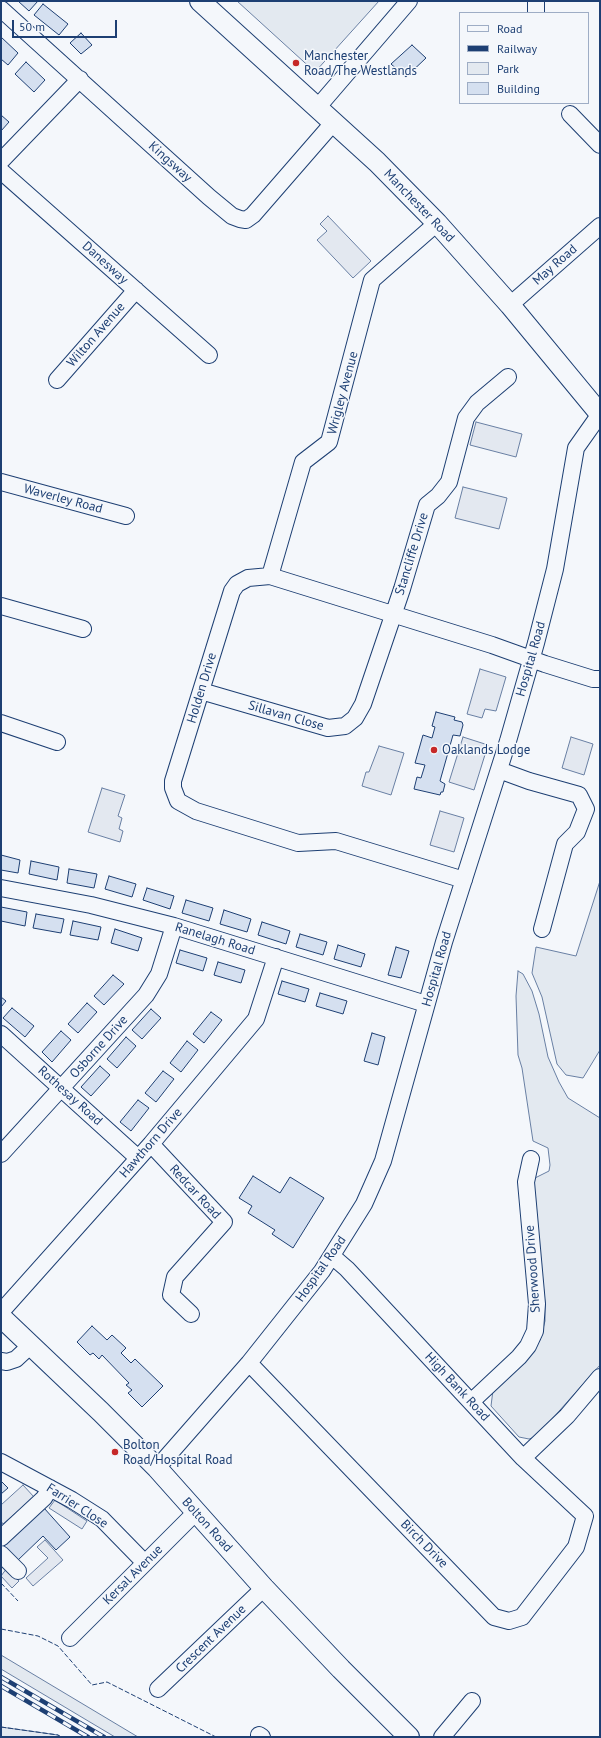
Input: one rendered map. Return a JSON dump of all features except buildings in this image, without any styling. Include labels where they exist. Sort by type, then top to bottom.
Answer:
[{"type":"main road","name":"Manchester Road","points":[[200,1],[215,8],[317,108],[377,162],[437,223],[510,305],[600,414]]},
{"type":"main road","name":"Bolton Road","points":[[1,1317],[157,1468],[264,1588],[400,1734]]},
{"type":"street","points":[[317,108],[409,1]]},
{"type":"street","points":[[536,1],[536,12]]},
{"type":"street","name":"Kingsway","points":[[1,10],[80,79],[209,197],[232,216],[240,219],[246,220],[253,215],[333,123]]},
{"type":"street","points":[[1,161],[80,79]]},
{"type":"street","points":[[570,114],[600,145]]},
{"type":"street","name":"Danesway","points":[[1,171],[209,355]]},
{"type":"street","name":"Wrigley Avenue","points":[[270,576],[303,462],[329,442],[372,280],[437,223]]},
{"type":"street","name":"May Road","points":[[510,305],[600,226]]},
{"type":"street","name":"Wilton Avenue","points":[[57,380],[136,290]]},
{"type":"street","name":"Stancliffe Drive","points":[[393,615],[427,505],[438,496],[449,482],[466,418],[478,403],[508,377]]},
{"type":"street","name":"Hospital Road","points":[[157,1468],[249,1364],[332,1256],[364,1204],[383,1161],[426,1004],[499,770],[555,569],[576,448],[600,414]]},
{"type":"street","name":"Waverley Road","points":[[1,482],[126,516]]},
{"type":"street","name":"Holden Drive","points":[[464,880],[336,841],[298,843],[186,807],[176,797],[173,781],[232,591],[237,584],[248,578],[270,576],[492,645],[593,679],[600,679]]},
{"type":"street","points":[[1,606],[83,629]]},
{"type":"street","name":"Sillavan Close","points":[[201,691],[321,727],[328,728],[345,726],[355,718],[363,704],[393,615]]},
{"type":"street","points":[[1,723],[57,742]]},
{"type":"street","points":[[499,770],[529,781],[579,795],[586,809],[577,832],[565,844],[542,929]]},
{"type":"street","name":"Ranelagh Road","points":[[1,888],[91,905],[174,926],[426,1004]]},
{"type":"street","name":"Osborne Drive","points":[[1,1154],[146,995],[159,974],[174,926]]},
{"type":"street","name":"Hawthorn Drive","points":[[1,1312],[151,1144],[256,1019],[276,957]]},
{"type":"street","name":"Rothesay Road","points":[[1,1034],[138,1158]]},
{"type":"street","name":"Redcar Road","points":[[151,1144],[224,1222],[175,1277],[171,1295],[191,1314]]},
{"type":"street","name":"Sherwood Drive","points":[[471,1402],[519,1357],[528,1346],[535,1331],[537,1304],[526,1182],[531,1159]]},
{"type":"street","name":"High Bank Road","points":[[332,1256],[347,1269],[523,1458],[585,1516]]},
{"type":"street","points":[[1,1361],[7,1362],[16,1359],[31,1345]]},
{"type":"street","name":"Birch Drive","points":[[249,1364],[489,1611],[501,1620],[509,1621],[522,1617],[576,1547],[585,1516]]},
{"type":"street","points":[[523,1458],[567,1416],[600,1377]]},
{"type":"street","name":"Farrier Close","points":[[1,1462],[50,1488],[102,1519],[145,1563]]},
{"type":"street","points":[[1,1538],[44,1498],[50,1488]]},
{"type":"street","name":"Kersal Avenue","points":[[70,1638],[196,1512]]},
{"type":"street","points":[[1,1554],[18,1571]]},
{"type":"street","name":"Crescent Avenue","points":[[158,1689],[264,1588]]},
{"type":"street","points":[[442,1737],[472,1702]]},
{"type":"green space","points":[[237,1],[379,1],[315,72]]},
{"type":"green space","points":[[600,881],[600,1050],[583,1078],[566,1075],[557,1064],[542,997],[532,973],[536,947],[576,956]]},
{"type":"green space","points":[[518,971],[523,974],[532,991],[539,1014],[548,1057],[559,1082],[568,1098],[600,1118],[600,1365],[536,1437],[529,1439],[519,1437],[491,1406],[493,1390],[534,1349],[540,1340],[545,1321],[545,1304],[533,1179],[549,1171],[550,1165],[548,1148],[533,1141],[522,1068],[518,1055],[516,996]]},
{"type":"green space","points":[[1,1655],[138,1737],[115,1737],[1,1669]]},
{"type":"green space","points":[[1,1727],[58,1735],[61,1737],[1,1737]]},
{"type":"shaded area","points":[[328,216],[371,261],[353,278],[317,240],[327,231],[320,224]]},
{"type":"shaded area","points":[[476,422],[522,434],[516,457],[470,445]]},
{"type":"shaded area","points":[[463,487],[507,498],[499,529],[455,518]]},
{"type":"shaded area","points":[[480,669],[506,677],[496,711],[485,709],[482,718],[467,714]]},
{"type":"shaded area","points":[[463,737],[488,745],[474,790],[449,782]]},
{"type":"shaded area","points":[[571,737],[593,744],[584,775],[562,768]]},
{"type":"shaded area","points":[[379,746],[404,753],[391,795],[362,786],[366,772],[369,772]]},
{"type":"shaded area","points":[[102,788],[125,795],[118,816],[122,818],[119,829],[123,831],[120,842],[88,832]]},
{"type":"shaded area","points":[[440,811],[464,818],[454,852],[430,845]]},
{"type":"shaded area","points":[[23,1485],[34,1497],[3,1524],[1,1521],[1,1505]]},
{"type":"shaded area","points":[[55,1500],[87,1521],[82,1529],[49,1508]]},
{"type":"shaded area","points":[[45,1540],[63,1560],[33,1586],[26,1578],[48,1558],[37,1547]]},
{"type":"shaded area","points":[[7,1568],[19,1581],[12,1588],[1,1576]]},
{"type":"railway","points":[[1,1677],[104,1737]]},
{"type":"railway","points":[[1,1686],[88,1737]]},
{"type":"fence","points":[[1,1583],[18,1601]]},
{"type":"fence","points":[[1,1629],[38,1636],[58,1646],[92,1685],[107,1682],[216,1737]]},
{"type":"fence","points":[[1,1727],[58,1735],[61,1737]]},
{"type":"place","name":"Manchester Road/The Westlands","points":[[296,63]]},
{"type":"place","name":"Oaklands Lodge","points":[[434,750]]},
{"type":"place","name":"Bolton Road/Hospital Road","points":[[115,1452]]}]
